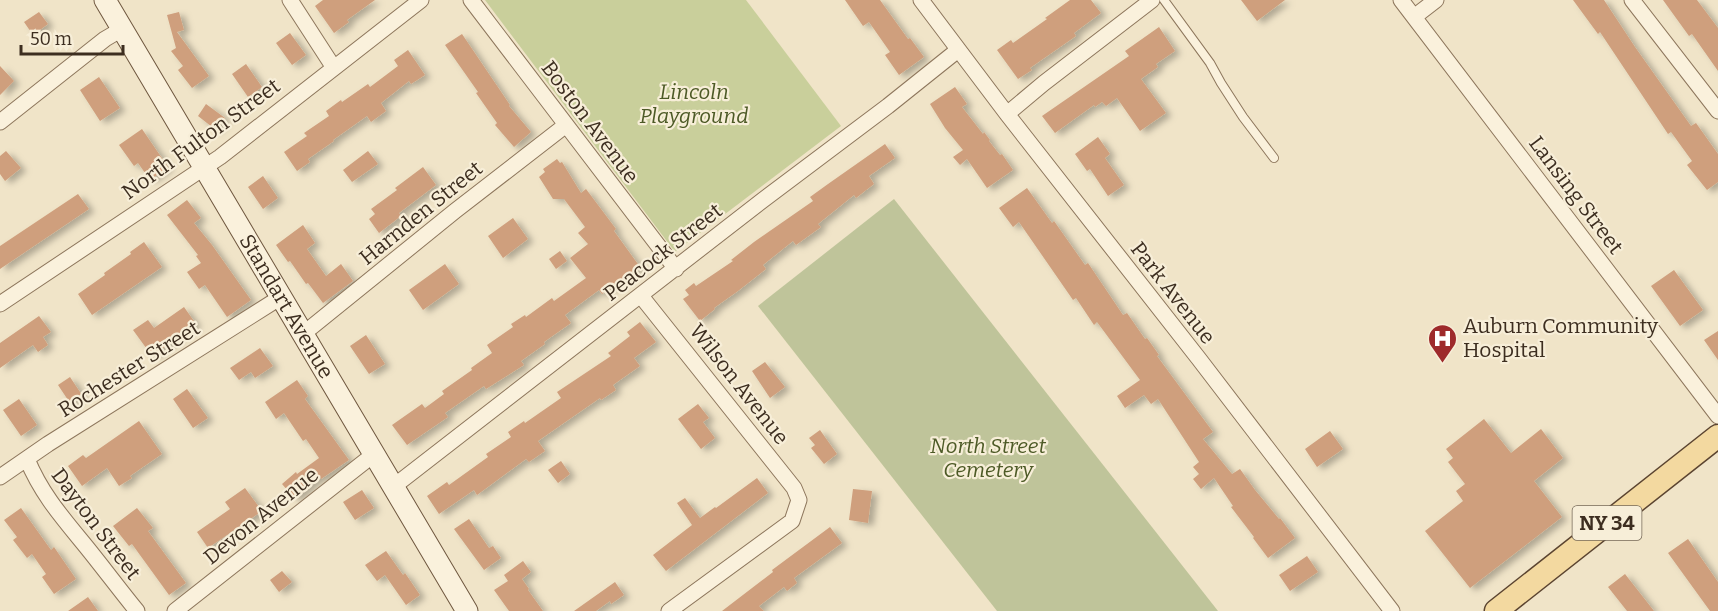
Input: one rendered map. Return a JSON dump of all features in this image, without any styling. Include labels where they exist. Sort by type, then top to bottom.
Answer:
[{"type":"main road","name":"NY 34","points":[[1496,611],[1718,436]]},
{"type":"street","name":"Standart Avenue","points":[[105,0],[203,169],[467,611]]},
{"type":"street","points":[[290,0],[334,68]]},
{"type":"street","name":"North Fulton Street","points":[[0,304],[203,169],[421,0]]},
{"type":"street","name":"Boston Avenue","points":[[471,0],[676,268]]},
{"type":"street","name":"Park Avenue","points":[[921,0],[1392,611]]},
{"type":"street","points":[[1007,114],[1152,0]]},
{"type":"street","name":"Lansing Street","points":[[1401,0],[1718,416]]},
{"type":"street","points":[[1414,17],[1436,0]]},
{"type":"street","points":[[1632,0],[1718,111]]},
{"type":"street","points":[[0,122],[105,39],[122,29]]},
{"type":"street","name":"Peacock Street","points":[[393,487],[958,50]]},
{"type":"street","name":"Harnden Street","points":[[303,334],[455,211],[567,125]]},
{"type":"street","name":"Wilson Avenue","points":[[641,296],[794,488],[799,500],[792,521],[669,611]]},
{"type":"street","name":"Rochester Street","points":[[0,477],[281,297]]},
{"type":"street","name":"Devon Avenue","points":[[175,611],[373,455]]},
{"type":"street","name":"Dayton Street","points":[[27,459],[36,480],[57,511],[136,611]]},
{"type":"lane","points":[[1164,0],[1210,63],[1243,117],[1274,158]]},
{"type":"green space","name":"Lincoln Playground","points":[[485,0],[746,0],[841,126],[675,252]]},
{"type":"green space","name":"North Street Cemetery","points":[[894,199],[1218,611],[997,611],[758,306]]},
{"type":"building","points":[[323,0],[375,0],[347,20],[349,22],[334,33],[315,6]]},
{"type":"building","points":[[845,0],[880,0],[924,57],[899,75],[885,55],[890,52],[869,22],[863,26]]},
{"type":"building","points":[[1070,0],[1091,0],[1101,13],[1074,33],[1076,36],[1018,79],[997,50],[1011,40],[1013,43]]},
{"type":"building","points":[[1241,0],[1285,0],[1257,21]]},
{"type":"building","points":[[1573,0],[1604,0],[1691,126],[1696,123],[1718,154],[1718,182],[1707,190],[1687,165],[1692,161],[1671,132],[1668,134],[1600,32],[1598,34]]},
{"type":"building","points":[[1663,0],[1697,0],[1718,28],[1718,71],[1692,34],[1689,36]]},
{"type":"building","points":[[39,12],[48,24],[33,35],[24,22]]},
{"type":"building","points":[[179,12],[184,30],[177,32],[209,76],[192,88],[178,70],[183,66],[171,51],[176,48],[167,15]]},
{"type":"building","points":[[1159,27],[1175,51],[1156,64],[1158,67],[1141,79],[1166,113],[1140,131],[1117,98],[1106,106],[1102,102],[1095,107],[1094,105],[1055,133],[1042,116],[1129,56],[1125,51]]},
{"type":"building","points":[[290,33],[306,55],[292,65],[276,43]]},
{"type":"building","points":[[462,34],[509,106],[531,132],[514,147],[495,125],[497,123],[476,93],[478,92],[445,45]]},
{"type":"building","points":[[408,50],[425,75],[411,84],[409,81],[381,103],[386,111],[371,122],[367,116],[308,159],[310,162],[297,171],[284,152],[307,136],[304,133],[329,116],[326,111],[368,84],[370,87],[398,66],[394,60]]},
{"type":"building","points":[[246,64],[262,87],[248,97],[232,74]]},
{"type":"building","points":[[0,66],[14,81],[0,95]]},
{"type":"building","points":[[99,77],[120,108],[100,121],[80,90]]},
{"type":"building","points":[[955,87],[967,104],[962,107],[1013,170],[987,188],[967,159],[960,165],[953,157],[963,150],[945,128],[930,104]]},
{"type":"building","points":[[206,104],[225,118],[216,130],[198,116]]},
{"type":"building","points":[[142,129],[168,167],[150,180],[138,163],[134,166],[119,145]]},
{"type":"building","points":[[1098,137],[1110,154],[1105,158],[1124,185],[1108,196],[1090,169],[1087,171],[1075,154]]},
{"type":"building","points":[[885,144],[895,158],[869,176],[874,184],[856,198],[854,195],[818,224],[821,227],[796,245],[793,241],[763,265],[766,269],[700,321],[683,299],[689,295],[685,290],[694,283],[696,286],[733,261],[731,260],[754,242],[813,201],[810,197]]},
{"type":"building","points":[[6,151],[21,168],[5,181],[0,174],[0,156]]},
{"type":"building","points":[[368,151],[378,164],[352,182],[343,170]]},
{"type":"building","points":[[557,159],[560,163],[562,162],[581,193],[586,189],[616,229],[614,231],[640,267],[602,294],[599,290],[565,315],[571,323],[521,361],[524,365],[486,389],[484,386],[445,413],[448,417],[407,445],[392,425],[422,404],[425,408],[444,394],[442,391],[492,353],[487,345],[513,327],[511,324],[525,315],[526,317],[552,298],[554,301],[586,278],[570,258],[588,244],[578,233],[585,227],[564,199],[553,199],[539,177],[545,172],[543,169]]},
{"type":"building","points":[[423,167],[436,185],[399,213],[401,216],[379,233],[369,219],[375,214],[371,209]]},
{"type":"building","points":[[263,176],[278,198],[263,209],[248,187]]},
{"type":"building","points":[[1027,188],[1085,265],[1088,263],[1123,315],[1127,313],[1145,339],[1147,338],[1159,355],[1157,356],[1213,432],[1203,439],[1232,474],[1240,469],[1295,538],[1268,558],[1231,507],[1233,506],[1214,478],[1201,489],[1193,479],[1199,474],[1193,467],[1199,462],[1158,399],[1151,404],[1144,395],[1125,408],[1117,396],[1140,380],[1097,322],[1094,325],[1076,298],[1073,300],[1019,222],[1013,227],[999,208]]},
{"type":"building","points":[[78,194],[89,209],[0,269],[0,246]]},
{"type":"building","points":[[187,200],[201,218],[194,223],[251,300],[227,317],[205,285],[199,289],[187,272],[201,263],[196,256],[198,255],[167,215]]},
{"type":"building","points":[[513,218],[528,239],[503,258],[488,236]]},
{"type":"building","points":[[303,225],[315,243],[307,249],[326,276],[341,264],[353,281],[323,303],[276,245]]},
{"type":"building","points":[[144,242],[162,267],[92,315],[78,294]]},
{"type":"building","points":[[560,251],[567,261],[556,269],[549,259]]},
{"type":"building","points":[[445,264],[459,284],[423,310],[409,290]]},
{"type":"building","points":[[1674,270],[1703,310],[1680,326],[1651,286]]},
{"type":"building","points":[[184,307],[196,324],[152,356],[133,330],[148,320],[154,328]]},
{"type":"building","points":[[39,316],[51,332],[43,337],[48,345],[38,352],[33,345],[0,368],[0,343]]},
{"type":"building","points":[[640,322],[656,342],[634,358],[640,366],[613,385],[616,390],[601,400],[600,398],[538,441],[545,451],[529,462],[526,459],[477,495],[474,490],[439,514],[427,496],[447,482],[449,485],[488,457],[486,454],[511,437],[508,432],[561,398],[557,392],[611,356],[608,353],[630,336],[627,332]]},
{"type":"building","points":[[1718,331],[1718,360],[1704,340]]},
{"type":"building","points":[[366,335],[385,364],[369,374],[350,346]]},
{"type":"building","points":[[260,348],[273,366],[255,378],[251,372],[239,380],[230,368]]},
{"type":"building","points":[[765,362],[785,387],[770,398],[752,371]]},
{"type":"building","points":[[70,377],[82,395],[70,403],[58,385]]},
{"type":"building","points":[[297,380],[308,396],[305,399],[349,460],[321,479],[320,477],[295,499],[282,484],[319,458],[306,439],[303,441],[284,413],[276,419],[265,402]]},
{"type":"building","points":[[187,389],[208,418],[193,428],[173,399]]},
{"type":"building","points":[[19,399],[37,425],[21,436],[3,410]]},
{"type":"building","points":[[698,404],[709,418],[703,422],[715,438],[701,449],[678,419]]},
{"type":"building","points":[[1484,419],[1511,453],[1541,429],[1563,458],[1534,481],[1562,517],[1470,588],[1425,531],[1463,501],[1456,491],[1465,484],[1448,462],[1453,458],[1446,449]]},
{"type":"building","points":[[139,421],[162,454],[119,486],[107,468],[82,486],[68,466],[83,455],[86,458]]},
{"type":"building","points":[[820,430],[837,454],[824,464],[811,448],[815,445],[809,438]]},
{"type":"building","points":[[1330,431],[1343,449],[1317,467],[1305,449]]},
{"type":"building","points":[[561,461],[570,474],[558,483],[548,470]]},
{"type":"building","points":[[757,478],[768,493],[666,571],[653,555],[692,525],[677,503],[685,498],[700,518]]},
{"type":"building","points":[[245,488],[262,511],[208,548],[197,532],[230,509],[225,502]]},
{"type":"building","points":[[853,489],[872,491],[868,523],[849,520]]},
{"type":"building","points":[[362,490],[374,508],[355,520],[343,502]]},
{"type":"building","points":[[21,508],[51,550],[54,547],[76,579],[54,594],[42,577],[46,574],[32,554],[27,558],[13,540],[17,537],[4,520]]},
{"type":"building","points":[[137,508],[153,528],[148,531],[186,583],[169,595],[132,544],[129,546],[113,526]]},
{"type":"building","points":[[469,519],[489,548],[493,546],[501,558],[484,570],[454,529]]},
{"type":"building","points":[[830,527],[842,543],[794,578],[797,583],[787,591],[784,587],[759,606],[764,611],[722,611],[773,572],[772,570]]},
{"type":"building","points":[[1688,539],[1718,582],[1718,611],[1710,611],[1668,553]]},
{"type":"building","points":[[386,551],[420,595],[406,605],[385,575],[377,581],[365,565]]},
{"type":"building","points":[[1307,556],[1318,572],[1290,591],[1279,575]]},
{"type":"building","points":[[523,561],[531,572],[522,579],[543,611],[509,611],[494,590],[508,581],[504,575]]},
{"type":"building","points":[[282,571],[292,582],[279,592],[270,580]]},
{"type":"building","points":[[1625,574],[1654,611],[1627,611],[1608,587]]},
{"type":"building","points":[[615,582],[624,595],[596,611],[574,611]]},
{"type":"building","points":[[88,597],[98,611],[68,611]]},
{"type":"place","name":"Auburn Community Hospital","points":[[1442,364]]}]
